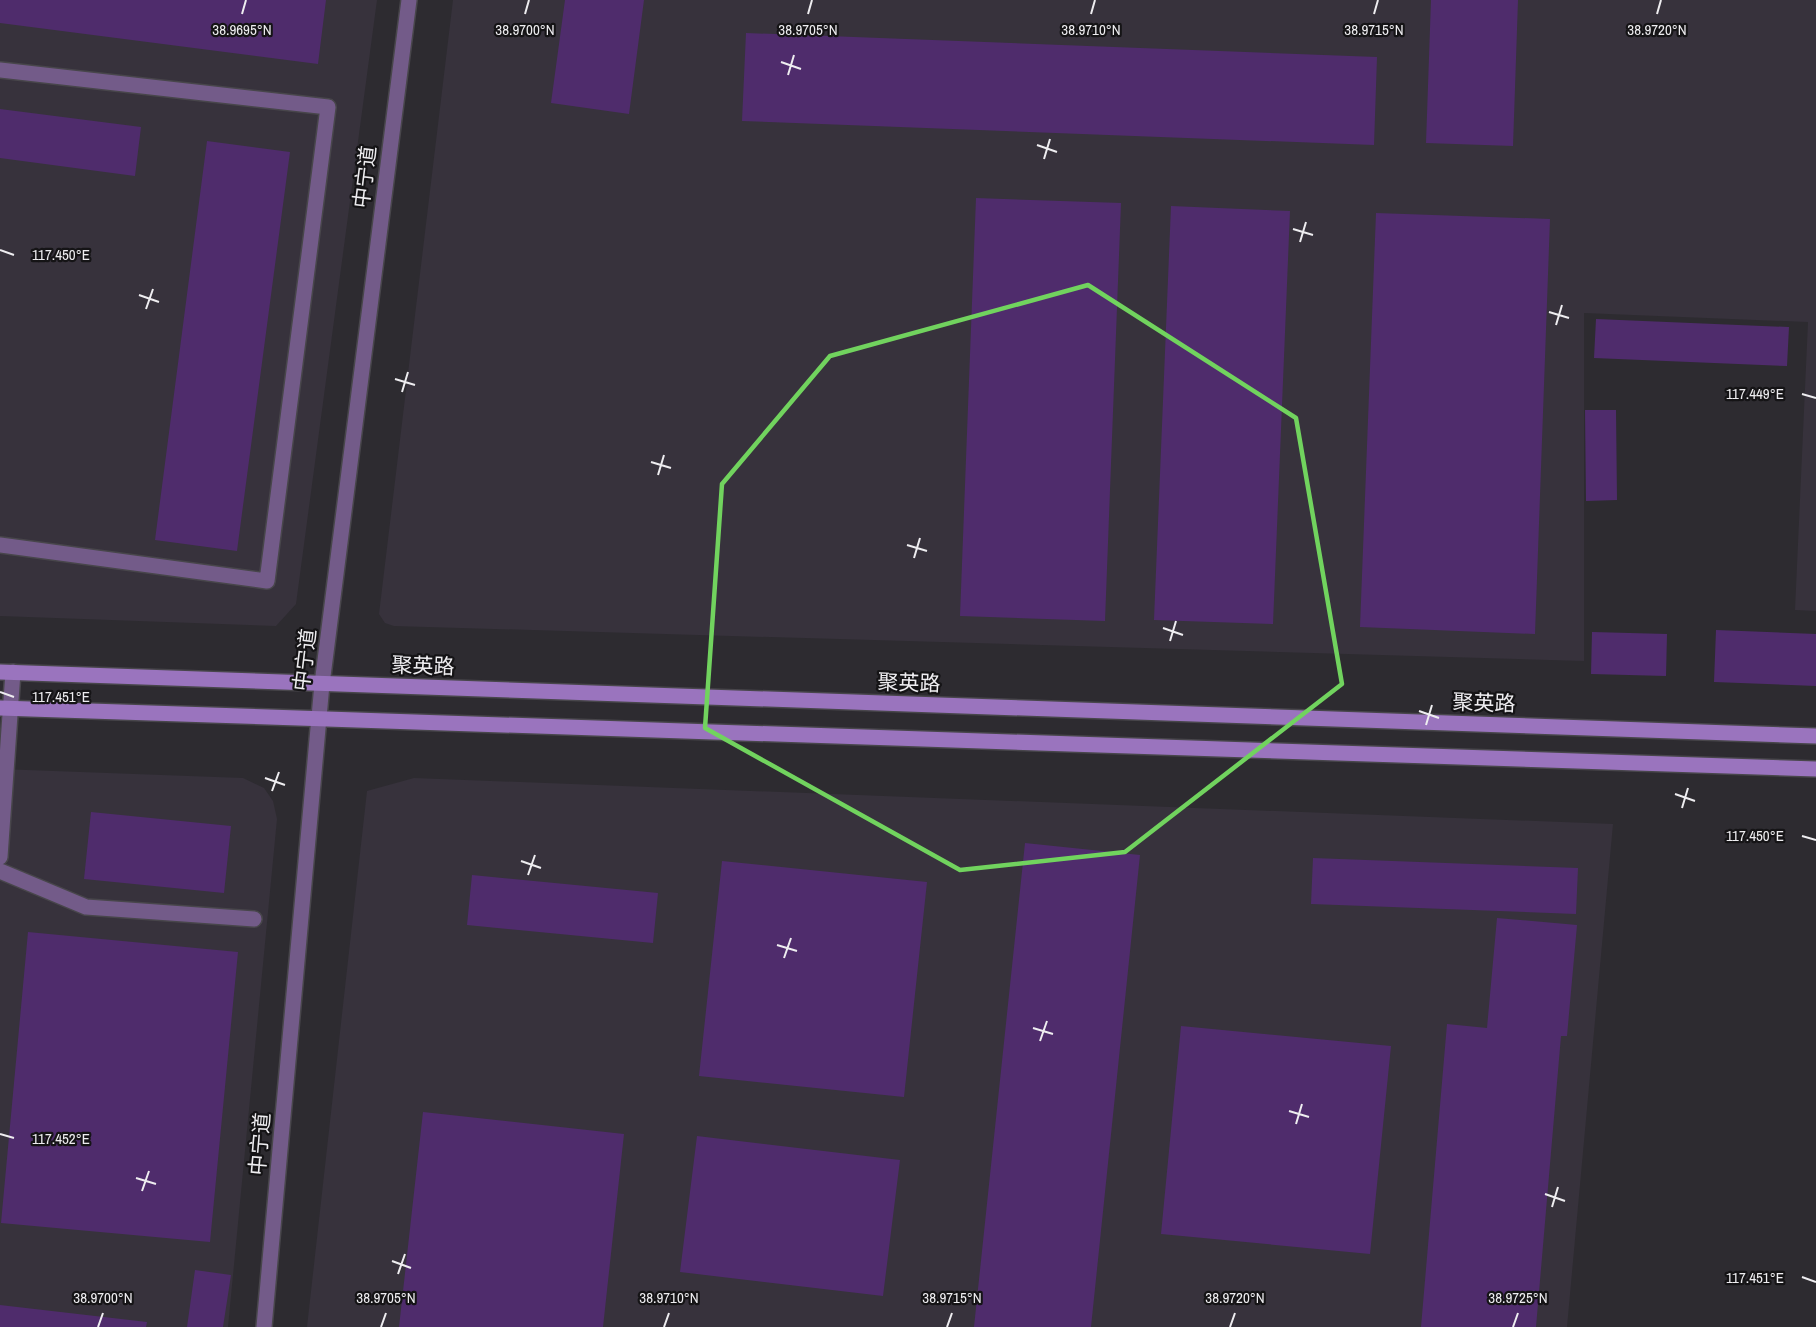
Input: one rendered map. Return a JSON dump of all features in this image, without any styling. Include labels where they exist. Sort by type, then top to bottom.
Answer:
[{"type":"main road","name":"聚英路","points":[[7,672],[1816,736]]},
{"type":"main road","points":[[5,708],[1816,770]]},
{"type":"street","name":"中宁道","points":[[264,1327],[322,684],[409,0]]},
{"type":"street","points":[[0,70],[328,107],[267,581],[0,545]]},
{"type":"street","points":[[0,857],[7,672]]},
{"type":"street","points":[[0,872],[86,907],[254,919]]},
{"type":"highlighted area","points":[[1088,285],[1296,418],[1342,684],[1125,852],[960,870],[705,728],[722,484],[830,356]]},
{"type":"shaded area","points":[[0,0],[377,0],[296,604],[276,626],[0,616]]},
{"type":"shaded area","points":[[453,0],[1816,0],[1816,611],[1795,610],[1808,322],[1584,313],[1584,661],[394,626],[385,623],[379,614]]},
{"type":"shaded area","points":[[0,769],[243,778],[264,788],[273,801],[277,819],[228,1327],[0,1327]]},
{"type":"shaded area","points":[[414,778],[1613,824],[1567,1327],[307,1327],[367,791]]},
{"type":"building","points":[[0,0],[326,0],[318,64],[0,23]]},
{"type":"building","points":[[565,0],[644,0],[629,114],[551,103]]},
{"type":"building","points":[[1431,0],[1518,0],[1513,146],[1426,143]]},
{"type":"building","points":[[746,33],[1377,57],[1374,145],[742,121]]},
{"type":"building","points":[[0,109],[141,127],[135,176],[0,158]]},
{"type":"building","points":[[207,141],[290,152],[237,551],[155,540]]},
{"type":"building","points":[[976,198],[1121,203],[1105,621],[960,616]]},
{"type":"building","points":[[1171,206],[1290,211],[1273,624],[1154,620]]},
{"type":"building","points":[[1376,213],[1550,219],[1535,634],[1360,627]]},
{"type":"building","points":[[1596,319],[1789,327],[1787,366],[1594,358]]},
{"type":"building","points":[[1585,410],[1616,410],[1617,500],[1586,501]]},
{"type":"building","points":[[1716,630],[1816,634],[1816,686],[1714,682]]},
{"type":"building","points":[[1592,632],[1667,634],[1666,676],[1591,674]]},
{"type":"building","points":[[91,812],[231,826],[224,893],[84,879]]},
{"type":"building","points":[[1025,843],[1140,855],[1091,1327],[974,1327]]},
{"type":"building","points":[[1313,858],[1578,868],[1576,914],[1311,904]]},
{"type":"building","points":[[722,861],[927,882],[904,1097],[699,1076]]},
{"type":"building","points":[[472,875],[658,893],[653,943],[467,925]]},
{"type":"building","points":[[1497,918],[1577,925],[1567,1036],[1561,1036],[1536,1327],[1421,1327],[1447,1024],[1487,1028]]},
{"type":"building","points":[[28,932],[238,952],[210,1242],[1,1223]]},
{"type":"building","points":[[1181,1026],[1391,1046],[1370,1254],[1161,1234]]},
{"type":"building","points":[[423,1112],[624,1134],[603,1327],[399,1327]]},
{"type":"building","points":[[697,1136],[900,1160],[883,1296],[680,1272]]},
{"type":"building","points":[[195,1270],[231,1275],[223,1327],[187,1327]]},
{"type":"building","points":[[0,1305],[147,1322],[146,1327],[0,1327]]}]
